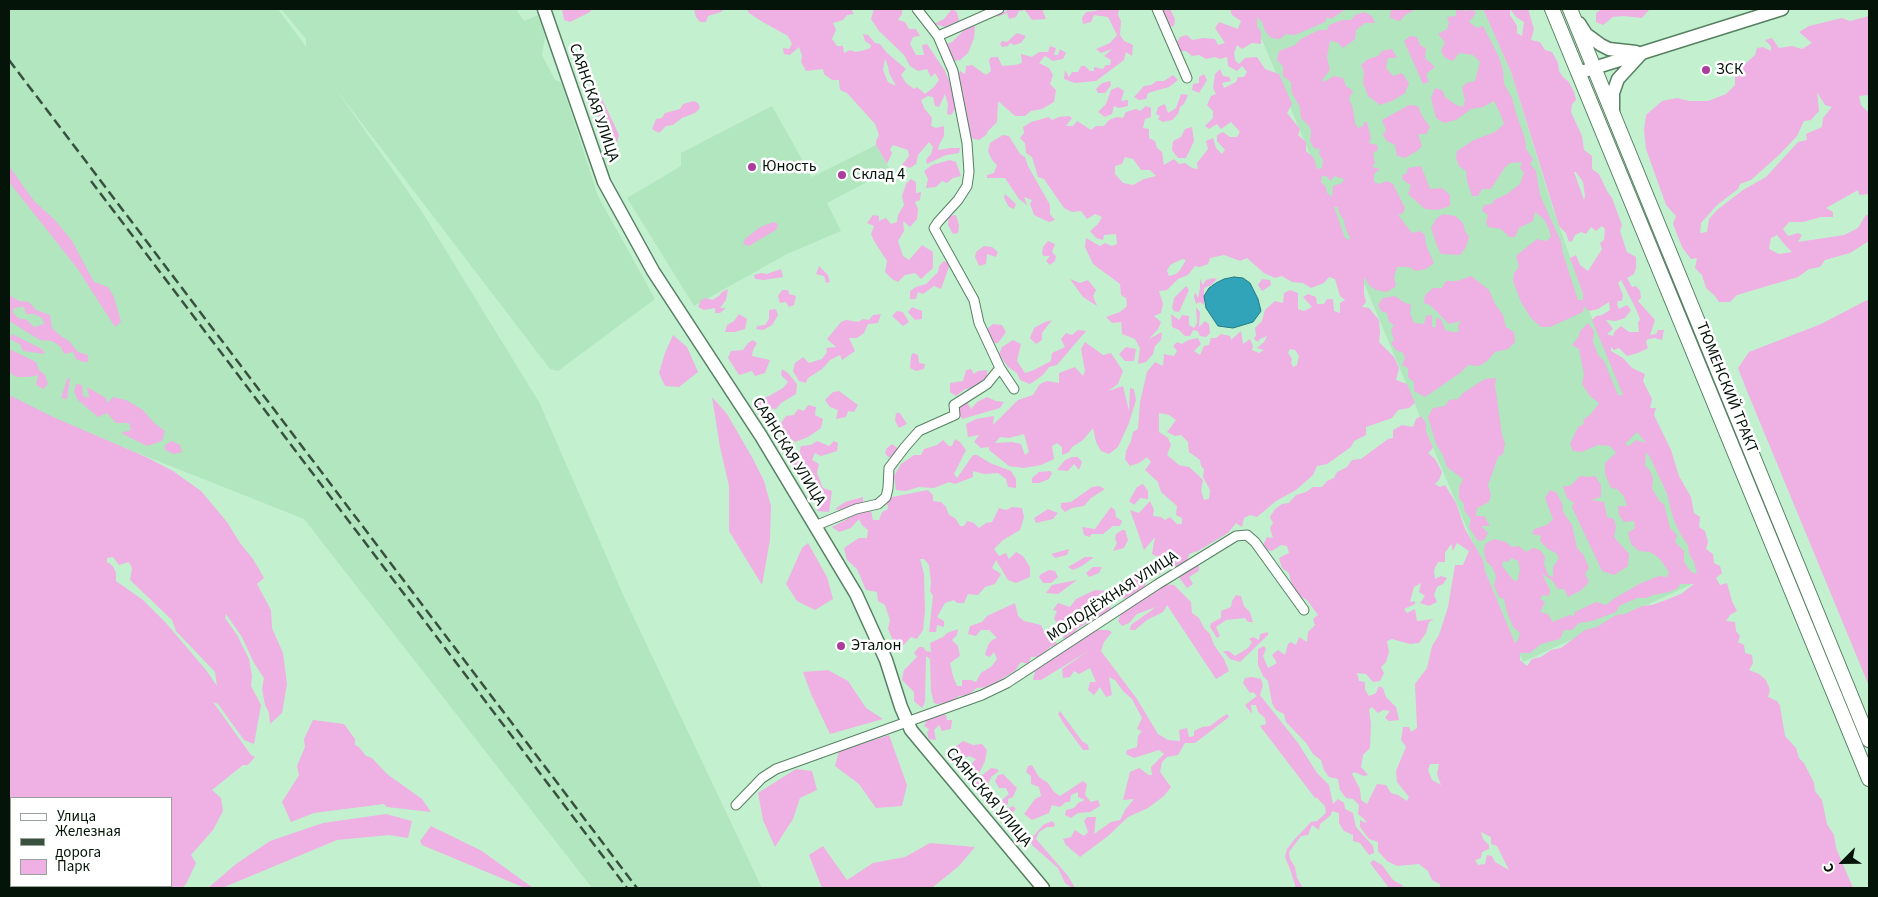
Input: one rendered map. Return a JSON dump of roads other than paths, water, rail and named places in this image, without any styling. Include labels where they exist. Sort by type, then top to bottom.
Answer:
[{"type":"main road","name":"ТЮМЕНСКИЙ ТРАКТ","points":[[1552,9],[1869,779]]},
{"type":"main road","name":"ТЮМЕНСКИЙ ТРАКТ","points":[[1572,12],[1869,740]]},
{"type":"street","name":"САЯНСКАЯ УЛИЦА","points":[[544,9],[593,155],[604,182],[653,271],[756,429],[863,607],[886,660],[907,721],[916,737],[1043,888]]},
{"type":"street","points":[[918,9],[938,36],[953,71],[967,143],[969,172],[967,186],[958,200],[934,228],[974,300],[979,323],[1000,368],[1014,389]]},
{"type":"street","points":[[938,36],[999,9]]},
{"type":"street","points":[[1157,9],[1186,78]]},
{"type":"street","points":[[1578,73],[1782,9]]},
{"type":"street","points":[[1572,12],[1586,34],[1601,45],[1609,49],[1625,52],[1643,52]]},
{"type":"street","points":[[1614,118],[1612,101],[1618,79],[1643,52]]},
{"type":"street","points":[[815,526],[856,509],[878,504],[886,497],[889,468],[919,431],[955,415],[954,405],[987,384],[1000,368]]},
{"type":"street","name":"МОЛОДЁЖНАЯ УЛИЦА","points":[[736,805],[758,782],[776,769],[982,695],[1014,679],[1158,584],[1236,536],[1247,535],[1255,542],[1304,610]]},
{"type":"water","points":[[1234,277],[1243,278],[1250,283],[1258,299],[1261,311],[1253,322],[1233,328],[1218,326],[1206,308],[1204,296],[1209,288],[1216,283]]},
{"type":"railway","points":[[9,60],[637,888]]},
{"type":"railway","points":[[91,181],[627,888]]},
{"type":"place","name":"ЗСК","points":[[1706,70]]},
{"type":"place","name":"Юность","points":[[752,167]]},
{"type":"place","name":"Склад 4","points":[[842,175]]},
{"type":"place","name":"Эталон","points":[[841,646]]}]
